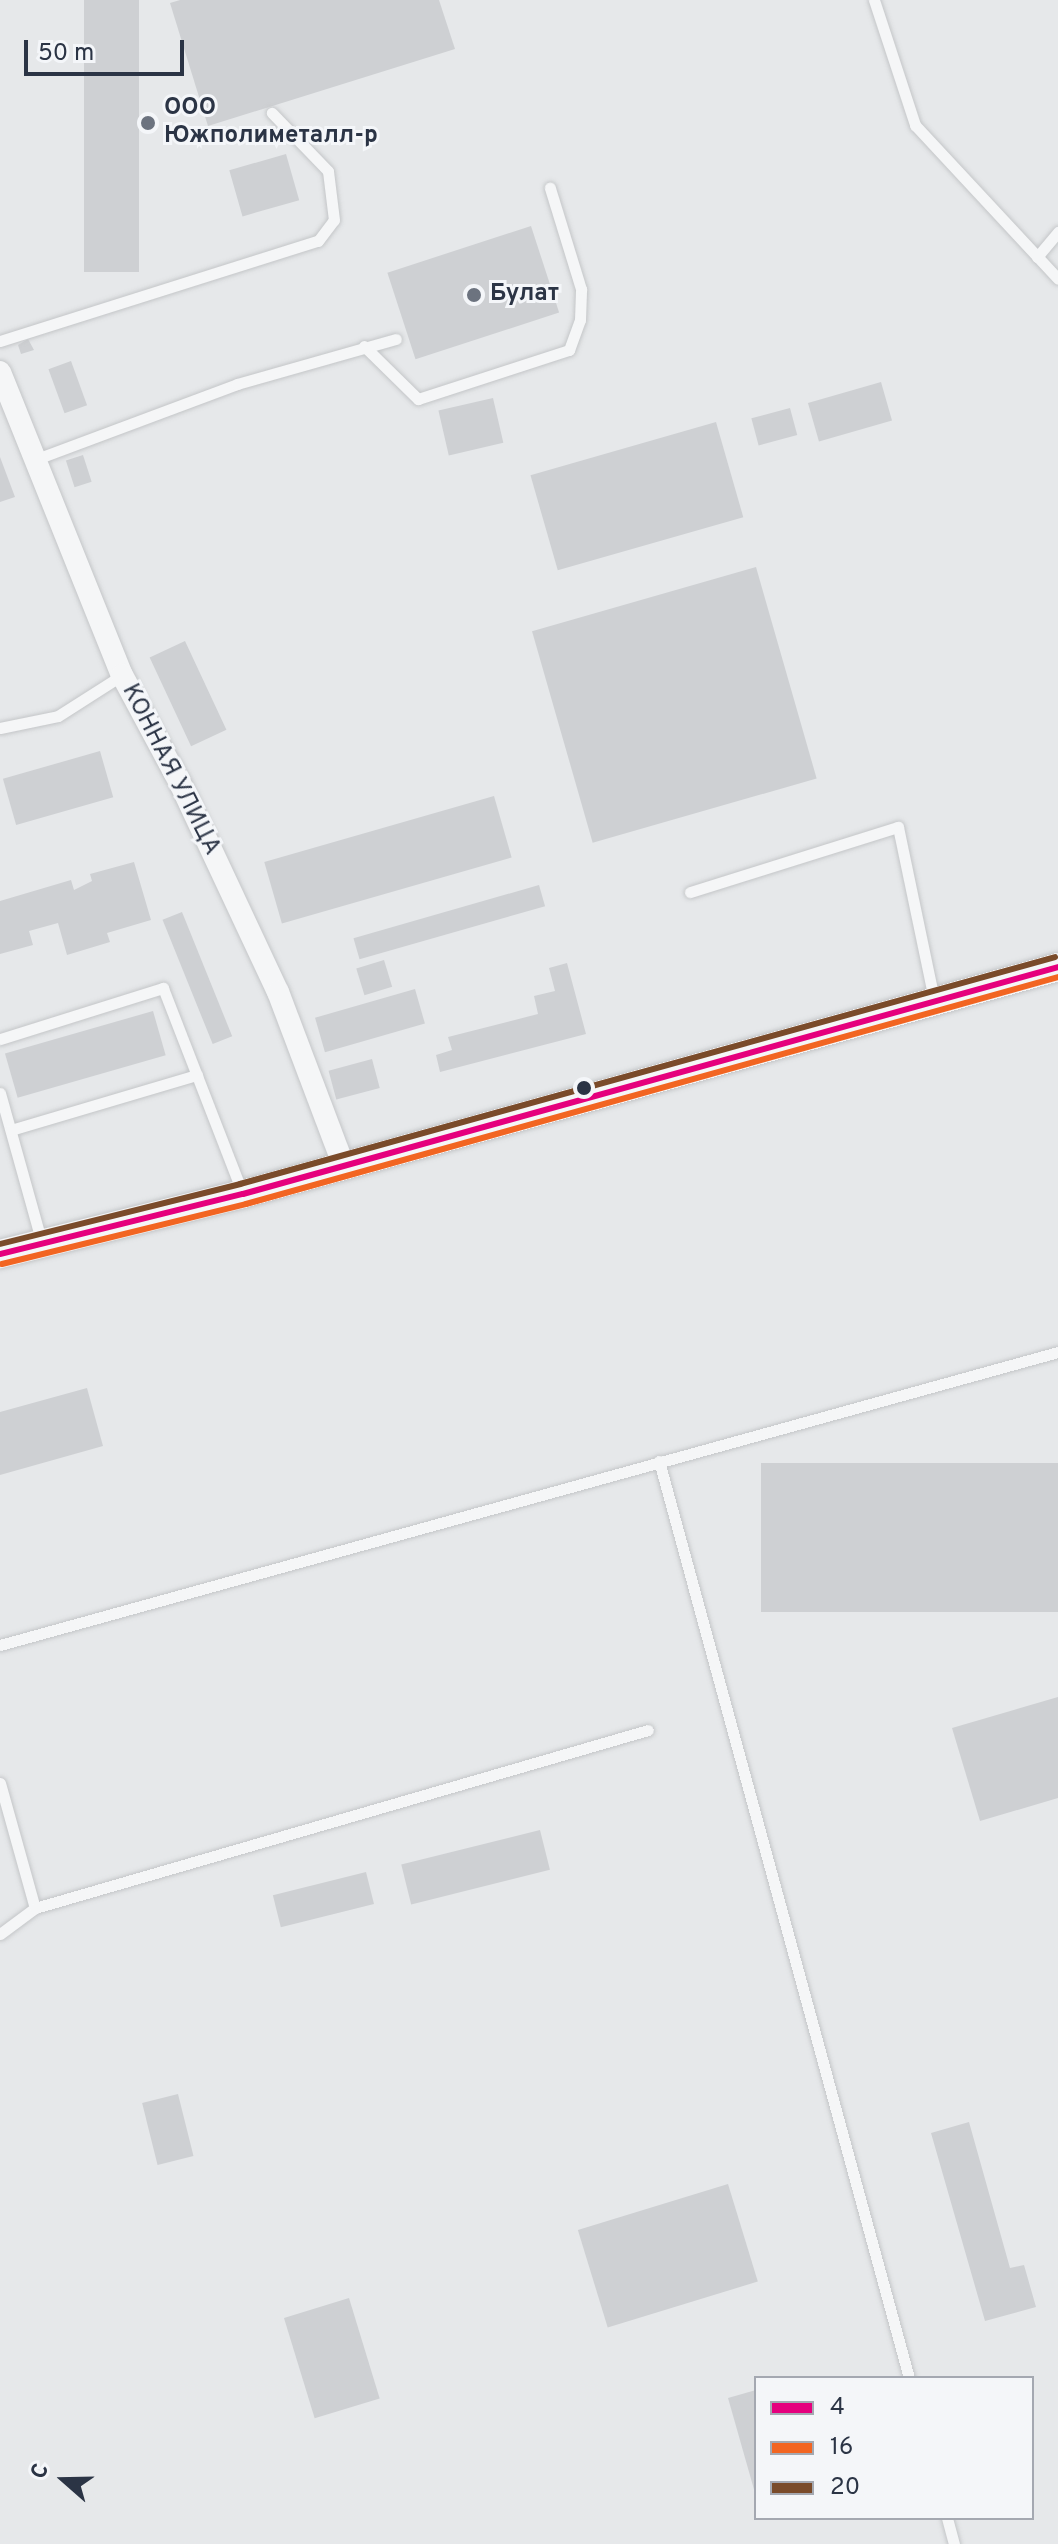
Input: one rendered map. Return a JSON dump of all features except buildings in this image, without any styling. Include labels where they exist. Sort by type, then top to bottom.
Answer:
[{"type":"street","name":"КОННАЯ УЛИЦА","points":[[0,372],[4,397],[122,675],[180,783],[278,992],[344,1167]]},
{"type":"street","points":[[0,1254],[44,1247],[344,1167],[1058,967]]},
{"type":"lane","points":[[874,0],[915,125],[1058,279]]},
{"type":"lane","points":[[0,341],[318,241],[334,220],[328,171],[272,113]]},
{"type":"lane","points":[[364,346],[418,399],[569,350],[580,320],[581,289],[550,188]]},
{"type":"lane","points":[[1037,257],[1058,232]]},
{"type":"lane","points":[[33,460],[237,384],[396,339]]},
{"type":"lane","points":[[0,728],[58,716],[122,675]]},
{"type":"lane","points":[[690,892],[898,827],[934,1004]]},
{"type":"lane","points":[[0,1039],[163,988],[243,1194]]},
{"type":"lane","points":[[11,1130],[197,1075]]},
{"type":"lane","points":[[0,1093],[44,1247]]},
{"type":"lane","points":[[0,1645],[1058,1352]]},
{"type":"lane","points":[[659,1461],[908,2376]]},
{"type":"lane","points":[[0,1934],[35,1908],[648,1730]]},
{"type":"lane","points":[[0,1783],[35,1908]]},
{"type":"lane","points":[[948,2520],[954,2544]]},
{"type":"transit line","name":"20","points":[[0,1244],[240,1184],[1055,957]]},
{"type":"transit line","name":"4","points":[[0,1254],[243,1194],[1058,967]]},
{"type":"transit line","name":"16","points":[[2,1264],[246,1204],[1058,977]]},
{"type":"place","name":"ООО Южполиметалл-р","points":[[148,123]]},
{"type":"place","name":"Булат","points":[[474,295]]}]
